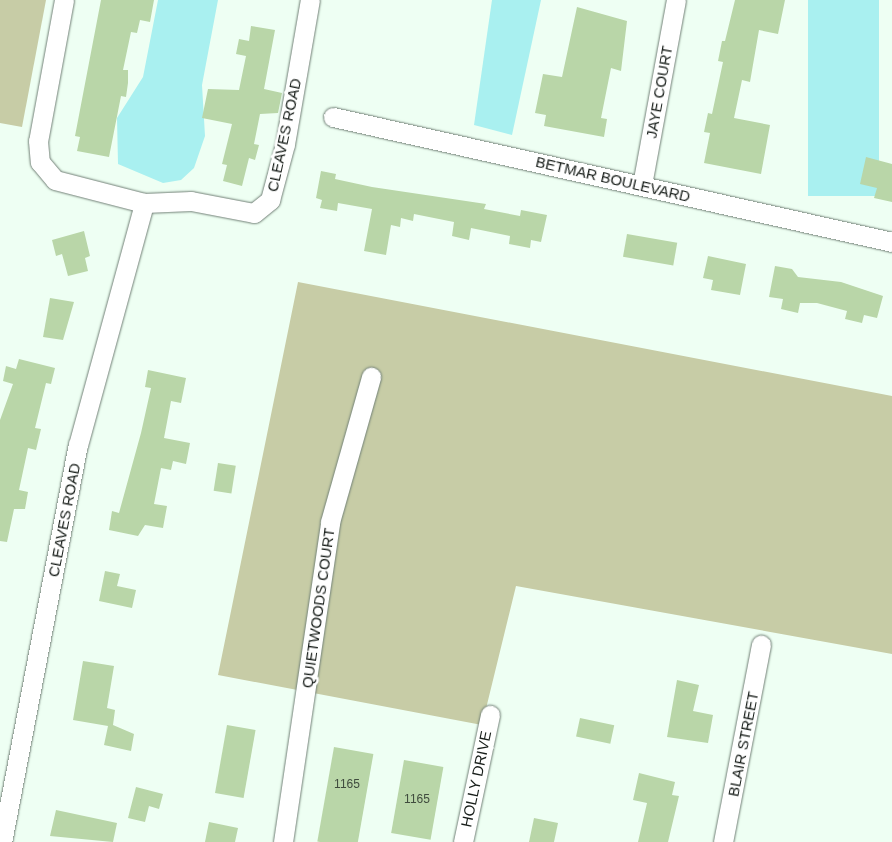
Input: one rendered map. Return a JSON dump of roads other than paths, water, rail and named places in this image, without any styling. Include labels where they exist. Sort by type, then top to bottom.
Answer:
[{"type":"street","name":"CLEAVES ROAD","points":[[64,0],[38,141],[40,162],[55,180],[144,203],[191,201],[254,213],[270,200],[285,144],[310,0]]},
{"type":"street","name":"JAYE COURT","points":[[642,185],[676,0]]},
{"type":"street","name":"BETMAR BOULEVARD","points":[[333,117],[892,242]]},
{"type":"street","name":"CLEAVES ROAD","points":[[2,842],[78,445],[144,203]]},
{"type":"street","name":"QUIETWOODS COURT","points":[[283,842],[330,522],[371,377]]},
{"type":"street","name":"BLAIR STREET","points":[[723,842],[760,646]]},
{"type":"street","name":"HOLLY DRIVE","points":[[463,842],[490,715]]},
{"type":"water","points":[[158,0],[218,0],[202,85],[205,136],[194,168],[181,180],[163,183],[118,164],[117,118],[143,77]]},
{"type":"water","points":[[492,0],[541,0],[512,135],[474,125]]},
{"type":"water","points":[[808,0],[879,0],[879,196],[808,196]]}]
